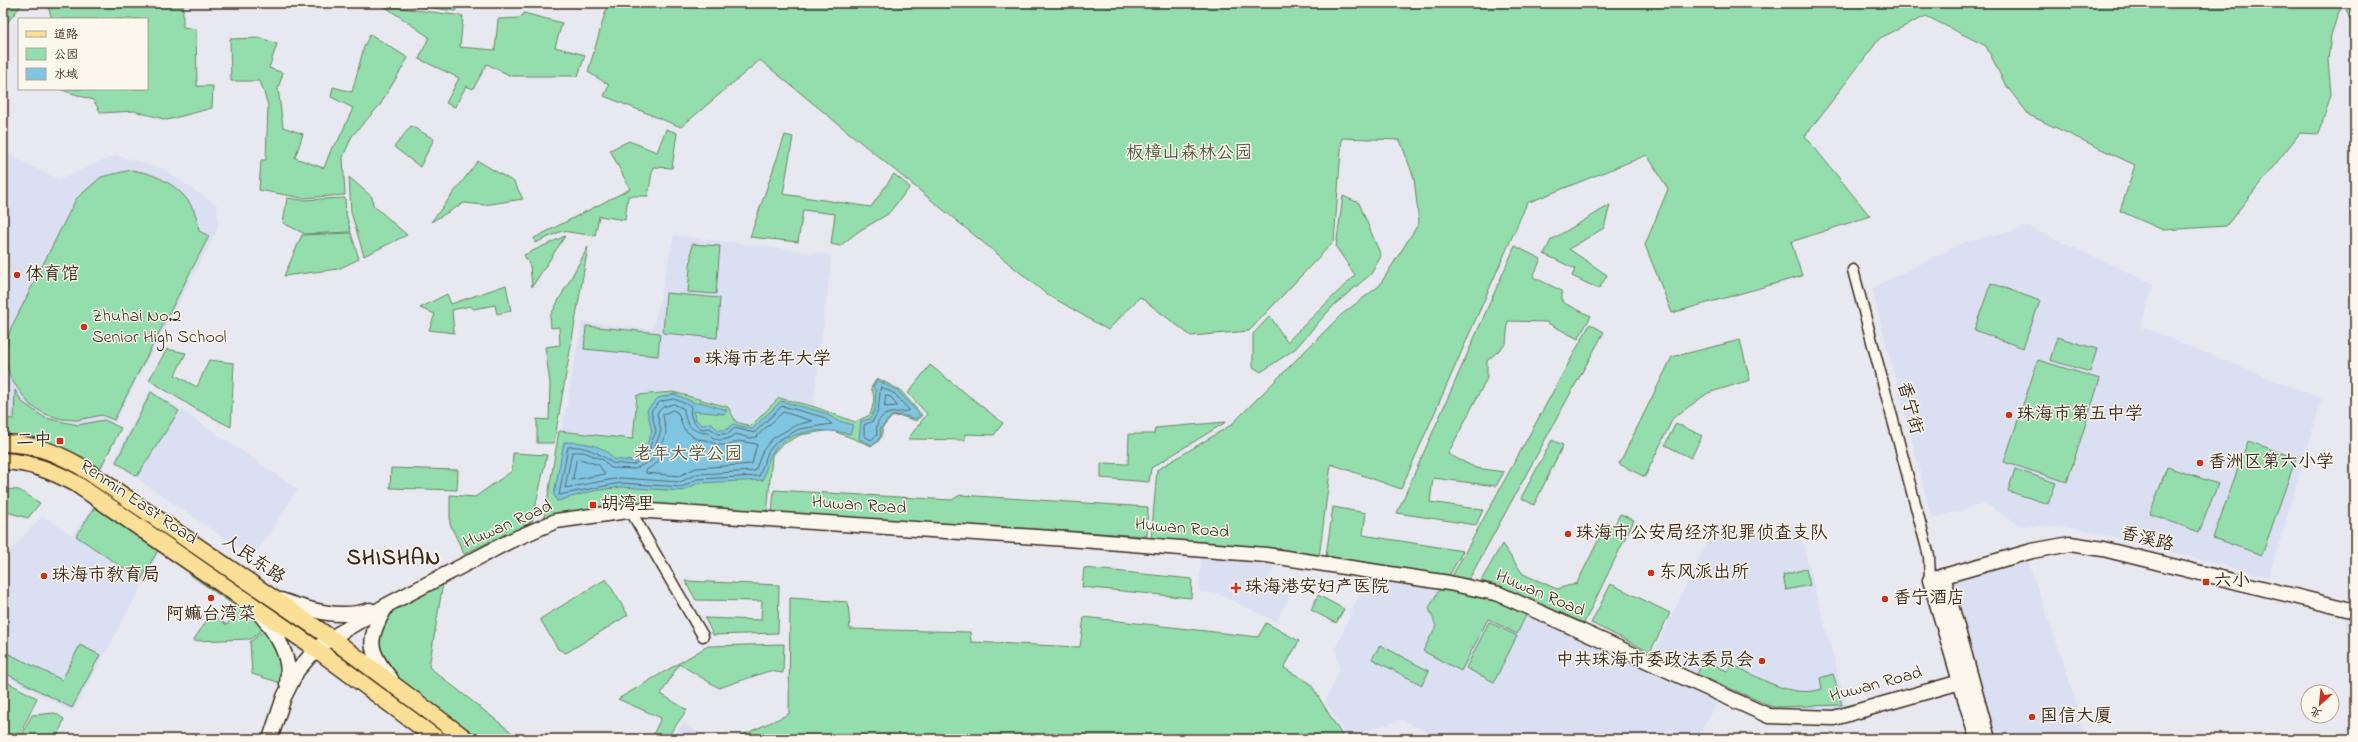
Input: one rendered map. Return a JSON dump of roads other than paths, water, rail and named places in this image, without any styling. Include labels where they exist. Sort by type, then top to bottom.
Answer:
[{"type":"main road","name":"人民东路","points":[[3,443],[21,444],[53,451],[80,466],[331,638],[466,739]]},
{"type":"main road","name":"Renmin East Road","points":[[3,461],[20,462],[49,469],[75,483],[316,649],[437,739]]},
{"type":"street","name":"香宁街","points":[[1852,270],[1929,556],[1937,578],[1966,680]]},
{"type":"street","points":[[630,510],[703,636]]},
{"type":"street","name":"Huwan Road","points":[[387,605],[510,541],[556,521],[630,510],[1088,540],[1266,555],[1449,583],[1499,594],[1768,716],[1834,718],[1966,680]]},
{"type":"street","name":"香溪路","points":[[1937,578],[2032,551],[2070,544],[2103,549],[2355,611]]},
{"type":"street","points":[[270,596],[305,608],[336,614],[351,614],[387,605]]},
{"type":"street","points":[[284,697],[297,671],[316,649],[331,638],[387,605]]},
{"type":"street","points":[[387,605],[374,626],[371,644],[376,659],[382,668],[409,697]]},
{"type":"street","points":[[253,606],[270,626],[287,656],[289,671],[284,697],[270,739]]},
{"type":"street","points":[[1966,680],[1977,739]]},
{"type":"street","points":[[1966,680],[1988,739]]},
{"type":"water","points":[[877,380],[898,391],[920,415],[917,419],[901,415],[891,416],[880,429],[881,434],[878,441],[872,445],[859,439],[861,421],[870,419],[875,409],[876,391],[873,387]]},
{"type":"water","points":[[675,394],[697,404],[700,402],[727,410],[724,414],[693,411],[696,420],[703,425],[711,423],[718,430],[726,430],[733,424],[752,429],[781,401],[825,413],[836,420],[853,425],[850,434],[818,431],[797,434],[788,439],[779,445],[770,456],[763,480],[698,483],[683,491],[621,487],[593,491],[557,501],[554,494],[564,442],[591,445],[604,450],[613,459],[632,461],[647,452],[646,446],[652,432],[647,410],[658,398]]},
{"type":"place","name":"体育馆","points":[[17,275]]},
{"type":"place","name":"Zhuhai No.2 Senior High School","points":[[84,327]]},
{"type":"place","name":"珠海市老年大学","points":[[697,360]]},
{"type":"place","name":"珠海市第五中学","points":[[2009,415]]},
{"type":"place","name":"二中","points":[[60,441]]},
{"type":"place","name":"香洲区第六小学","points":[[2200,463]]},
{"type":"place","name":"胡湾里","points":[[593,505]]},
{"type":"place","name":"珠海市公安局经济犯罪侦查支队","points":[[1568,534]]},
{"type":"place","name":"东风派出所","points":[[1651,573]]},
{"type":"place","name":"珠海市教育局","points":[[44,576]]},
{"type":"place","name":"六小","points":[[2206,582]]},
{"type":"place","name":"珠海港安妇产医院","points":[[1236,588]]},
{"type":"place","name":"阿嫲台湾菜","points":[[211,598]]},
{"type":"place","name":"香宁酒店","points":[[1885,599]]},
{"type":"place","name":"中共珠海市委政法委员会","points":[[1762,661]]},
{"type":"place","name":"国信大厦","points":[[2032,717]]},
{"type":"district","name":"SHISHAN","points":[[394,559]]},
{"type":"park label","name":"板樟山森林公园","points":[[1189,154]]},
{"type":"park label","name":"老年大学公园","points":[[688,455]]}]
